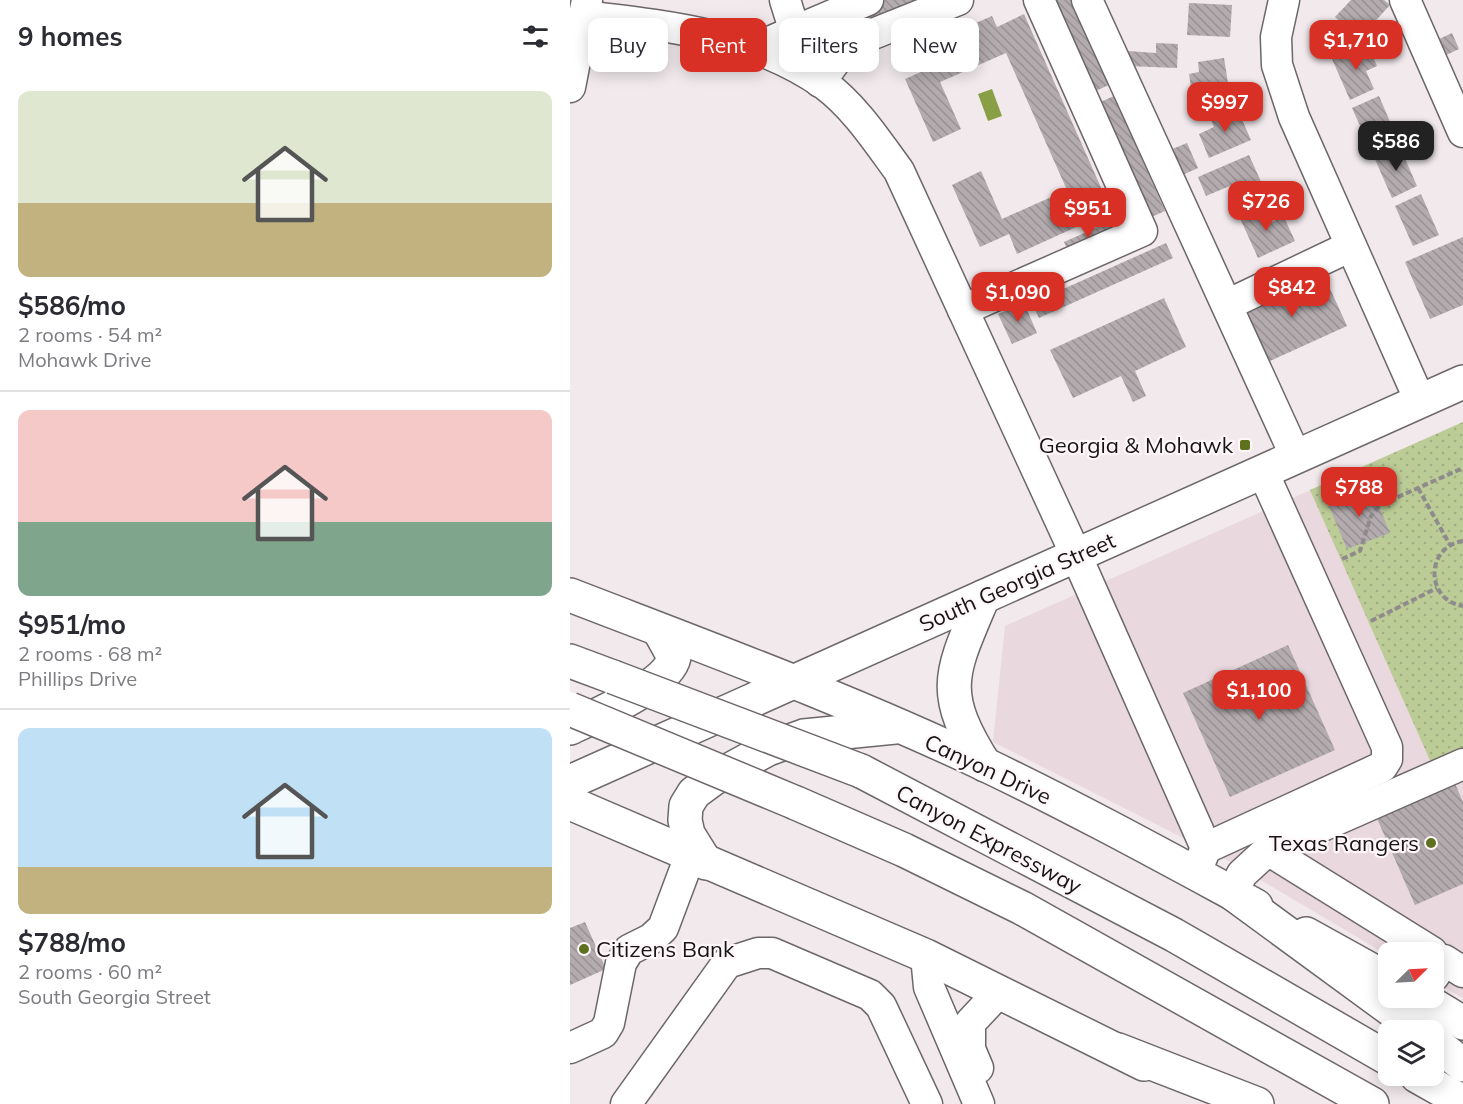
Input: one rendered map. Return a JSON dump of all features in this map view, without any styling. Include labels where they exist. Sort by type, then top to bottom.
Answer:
[{"type":"main road","name":"South Georgia Street","points":[[570,782],[1463,382]]},
{"type":"main road","name":"Canyon Drive","points":[[570,595],[897,727],[1201,860],[1232,893],[1378,974]]},
{"type":"main road","points":[[983,597],[963,646],[953,696],[964,731],[985,765]]},
{"type":"main road","points":[[570,728],[609,710],[667,673],[674,657],[659,630]]},
{"type":"main road","name":"Canyon Expressway","points":[[570,661],[861,771],[1174,935],[1378,1053]]},
{"type":"main road","name":"Canyon Expressway","points":[[570,709],[904,850],[1022,908],[1372,1104]]},
{"type":"main road","points":[[698,859],[688,834],[685,820],[686,806],[694,793],[713,779],[768,750],[804,736],[897,727]]},
{"type":"main road","points":[[570,803],[926,956],[1222,1104]]},
{"type":"main road","points":[[1232,893],[1405,1020]]},
{"type":"main road","points":[[1438,1008],[1463,1023]]},
{"type":"main road","points":[[1118,1050],[1257,1104]]},
{"type":"main road","points":[[1444,1050],[1463,1065]]},
{"type":"main road","points":[[1435,1086],[1463,1102]]},
{"type":"street","points":[[785,0],[791,18]]},
{"type":"street","points":[[827,18],[868,0]]},
{"type":"street","points":[[820,82],[848,44],[958,0]]},
{"type":"street","points":[[963,310],[1142,231],[1039,0]]},
{"type":"street","points":[[1087,0],[1296,457]]},
{"type":"street","points":[[1284,0],[1276,37],[1277,65],[1294,117],[1420,401]]},
{"type":"street","points":[[1405,0],[1463,132]]},
{"type":"street","points":[[570,87],[580,22],[661,25],[680,29]]},
{"type":"street","points":[[767,53],[784,60],[820,82],[861,120],[899,171],[1076,555],[1201,860],[1382,767],[1387,759],[1387,747],[1263,472]]},
{"type":"street","points":[[1227,305],[1351,246]]},
{"type":"street","points":[[1232,893],[1242,874],[1268,850],[1463,764]]},
{"type":"street","points":[[1268,850],[1409,942]]},
{"type":"street","points":[[570,1048],[603,1033],[609,1023],[621,963],[630,950],[651,939],[663,928],[698,859]]},
{"type":"street","points":[[626,1104],[727,963],[758,953],[772,953],[870,995],[881,1005],[927,1104]]},
{"type":"street","points":[[926,956],[928,987],[980,1104]]},
{"type":"street","points":[[993,1104],[970,1049],[970,1023],[999,992]]},
{"type":"path","points":[[1342,559],[1360,551],[1371,516],[1380,505],[1463,468]]},
{"type":"path","points":[[1418,488],[1450,545]]},
{"type":"path","points":[[1463,541],[1450,545],[1436,561],[1433,572],[1437,588],[1447,600],[1463,606]]},
{"type":"path","points":[[1371,621],[1437,588]]},
{"type":"shaded area","points":[[992,89],[1002,116],[988,121],[978,94]]},
{"type":"shaded area","points":[[1463,422],[1463,998],[1444,988],[1444,942],[1378,942],[1378,949],[1227,860],[993,742],[1005,626]]},
{"type":"shaded area","points":[[1463,422],[1463,752],[1432,765],[1310,490]]},
{"type":"building","points":[[883,0],[920,0],[879,19],[846,17]]},
{"type":"building","points":[[1052,0],[1071,0],[1109,85],[1093,92]]},
{"type":"building","points":[[1351,0],[1384,0],[1390,5],[1359,39],[1335,17]]},
{"type":"building","points":[[1189,3],[1232,5],[1230,37],[1187,35]]},
{"type":"building","points":[[1024,14],[1107,201],[1080,213],[1085,223],[1017,254],[1009,234],[980,247],[952,185],[981,171],[1002,219],[1067,190],[1006,53],[979,65],[979,22],[992,16],[997,27]]},
{"type":"building","points":[[1452,33],[1459,49],[1444,56],[1437,40]]},
{"type":"building","points":[[1156,43],[1178,44],[1177,68],[1127,66],[1128,51],[1156,53]]},
{"type":"building","points":[[1367,43],[1377,66],[1366,71],[1374,89],[1350,100],[1332,59]]},
{"type":"building","points":[[1224,58],[1230,96],[1193,101],[1189,74],[1199,72],[1198,62]]},
{"type":"building","points":[[921,72],[963,72],[940,82],[961,129],[933,142],[905,79]]},
{"type":"building","points":[[1114,96],[1165,211],[1149,218],[1098,103]]},
{"type":"building","points":[[1379,96],[1397,138],[1371,150],[1352,108]]},
{"type":"building","points":[[1236,106],[1251,140],[1209,158],[1199,134],[1214,127],[1210,118]]},
{"type":"building","points":[[1187,143],[1198,168],[1176,178],[1165,152]]},
{"type":"building","points":[[1399,145],[1417,186],[1392,198],[1374,157]]},
{"type":"building","points":[[1249,155],[1267,195],[1241,206],[1232,185],[1206,196],[1198,177]]},
{"type":"building","points":[[1421,194],[1439,235],[1413,246],[1395,206]]},
{"type":"building","points":[[1262,207],[1269,223],[1284,217],[1295,241],[1258,258],[1239,216]]},
{"type":"building","points":[[1107,223],[1112,236],[1070,255],[1064,242]]},
{"type":"building","points":[[1463,237],[1463,305],[1430,319],[1405,262]]},
{"type":"building","points":[[1166,243],[1173,258],[1039,318],[1032,303]]},
{"type":"building","points":[[1322,271],[1347,326],[1261,365],[1236,310]]},
{"type":"building","points":[[1164,298],[1186,347],[1135,371],[1146,396],[1133,402],[1121,376],[1073,398],[1050,350]]},
{"type":"building","points":[[1024,303],[1037,333],[1012,344],[998,314]]},
{"type":"building","points":[[1371,487],[1390,533],[1347,549],[1328,504]]},
{"type":"building","points":[[1288,645],[1335,750],[1230,797],[1183,693]]},
{"type":"building","points":[[1453,779],[1463,802],[1463,884],[1415,905],[1375,814]]},
{"type":"building","name":"Citizens Bank","points":[[585,922],[606,969],[570,985],[570,928]]},
{"type":"place","name":"Georgia & Mohawk","points":[[1245,445]]},
{"type":"place","name":"Texas Rangers","points":[[1431,843]]},
{"type":"place","name":"Citizens Bank","points":[[584,949]]}]
